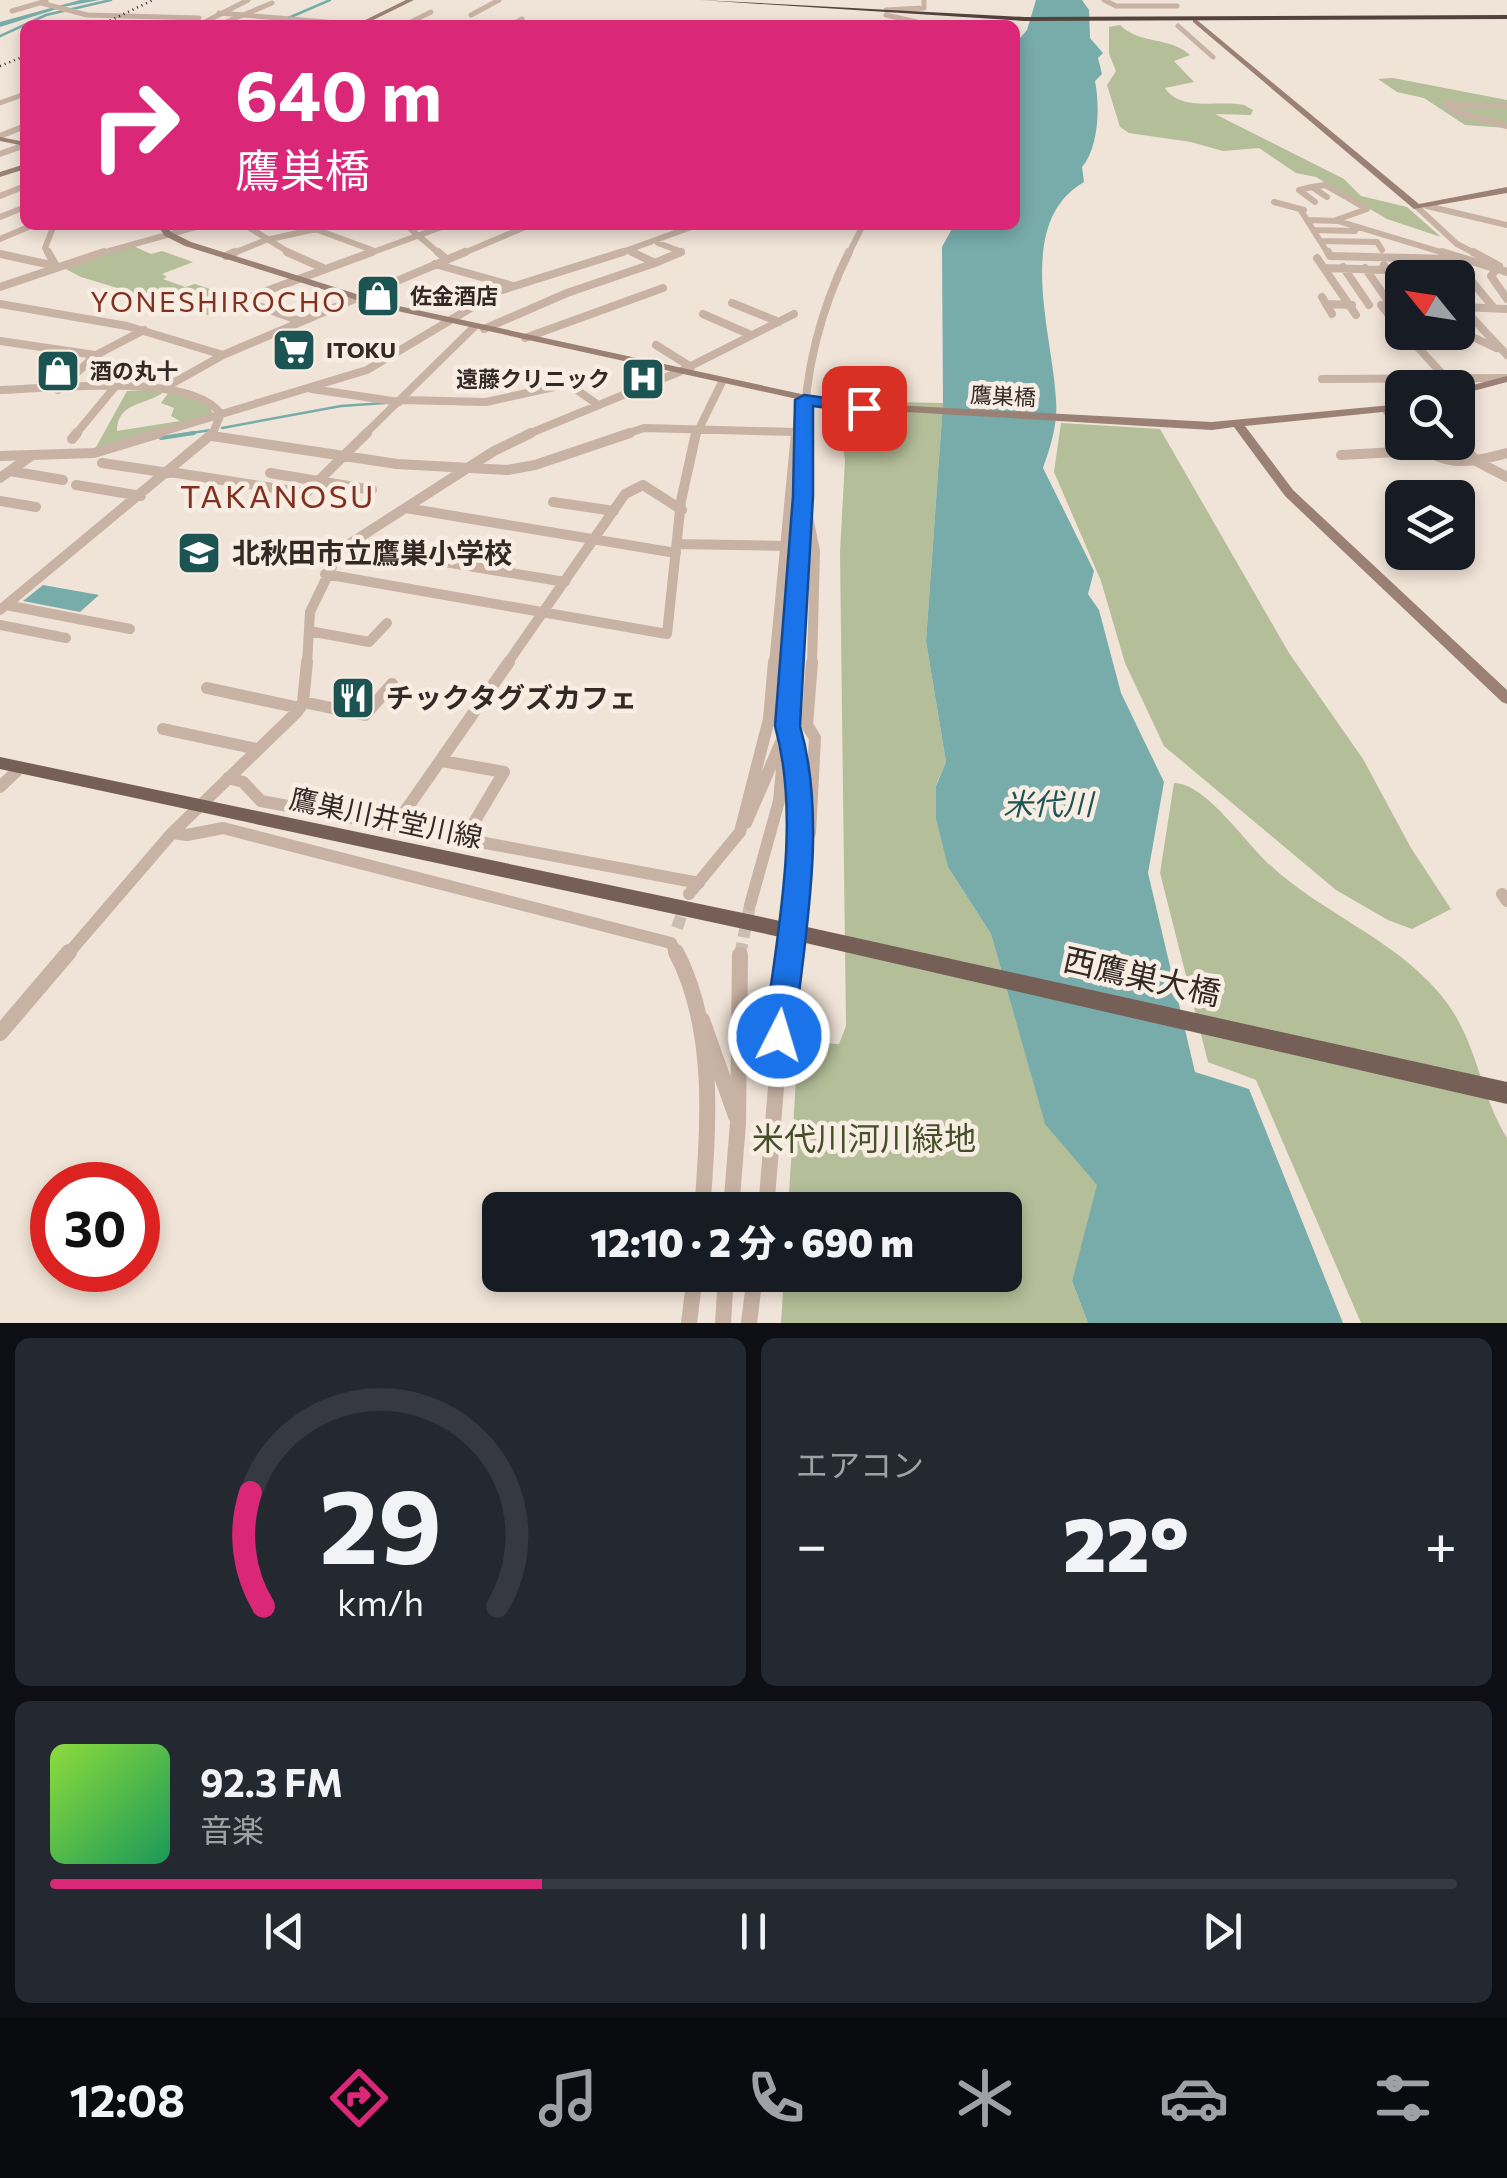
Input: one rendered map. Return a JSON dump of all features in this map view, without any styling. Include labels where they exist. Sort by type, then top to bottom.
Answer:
[{"type":"highway","points":[[704,0],[906,14],[1110,20],[1507,17]]},
{"type":"main road","name":"鷹巣川井堂川線","points":[[10,766],[197,807],[756,915]]},
{"type":"main road","name":"西鷹巣大橋","points":[[756,915],[1507,1093]]},
{"type":"street","points":[[201,20],[232,0]]},
{"type":"street","points":[[12,11],[40,3],[201,20],[212,17],[215,10],[248,0]]},
{"type":"street","points":[[369,20],[410,0]]},
{"type":"street","points":[[471,15],[499,0],[512,1]]},
{"type":"street","points":[[919,20],[886,13],[924,8],[924,0]]},
{"type":"street","points":[[1104,0],[1116,6],[1178,6]]},
{"type":"street","points":[[1170,0],[1422,207],[1457,244],[1495,261],[1500,266],[1491,276],[1506,296]]},
{"type":"street","points":[[230,20],[272,3]]},
{"type":"street","points":[[215,10],[309,20]]},
{"type":"street","points":[[415,20],[430,12]]},
{"type":"street","points":[[261,20],[268,17]]},
{"type":"street","points":[[1178,26],[1214,58]]},
{"type":"street","points":[[1193,39],[1216,39]]},
{"type":"street","points":[[1507,106],[1446,104],[1456,113],[1507,126]]},
{"type":"street","points":[[1307,220],[1338,221],[1366,209],[1312,176]]},
{"type":"street","points":[[1314,202],[1299,190],[1325,185]]},
{"type":"street","points":[[1312,187],[1327,197]]},
{"type":"street","points":[[1422,207],[1507,190]]},
{"type":"street","points":[[1298,208],[1338,193]]},
{"type":"street","points":[[1274,202],[1507,272]]},
{"type":"street","points":[[1422,207],[1507,225]]},
{"type":"street","points":[[1298,208],[1330,256],[1381,252],[1410,242]]},
{"type":"street","points":[[52,230],[45,248],[56,266]]},
{"type":"street","points":[[0,287],[165,230]]},
{"type":"street","name":"鷹巣橋","points":[[165,230],[226,256],[357,297],[805,400],[904,411],[1193,425],[1385,410]]},
{"type":"street","points":[[251,230],[323,268]]},
{"type":"street","points":[[226,256],[301,230]]},
{"type":"street","points":[[320,230],[372,250]]},
{"type":"street","points":[[412,230],[446,258]]},
{"type":"street","points":[[300,321],[242,300],[432,230]]},
{"type":"street","points":[[166,387],[223,355],[517,230]]},
{"type":"street","points":[[0,456],[94,452],[308,388],[394,359],[444,320],[512,286],[658,243],[686,230]]},
{"type":"street","points":[[740,832],[770,719],[794,432],[830,290],[860,230]]},
{"type":"street","points":[[1314,230],[1373,231]]},
{"type":"street","points":[[1320,241],[1399,258],[1456,258]]},
{"type":"street","points":[[102,463],[306,492],[479,328],[682,252],[658,243]]},
{"type":"street","points":[[629,252],[655,263]]},
{"type":"street","points":[[1381,252],[1441,252]]},
{"type":"street","points":[[1381,252],[1385,262]]},
{"type":"street","points":[[1,255],[56,266]]},
{"type":"street","points":[[1336,256],[1369,305]]},
{"type":"street","points":[[1358,256],[1385,296]]},
{"type":"street","points":[[1318,258],[1356,315]]},
{"type":"street","points":[[1456,258],[1494,308]]},
{"type":"street","points":[[595,260],[625,272]]},
{"type":"street","points":[[434,264],[512,286]]},
{"type":"street","points":[[1324,268],[1385,270]]},
{"type":"street","points":[[526,338],[663,288]]},
{"type":"street","points":[[1332,314],[1324,300],[1385,305]]},
{"type":"street","points":[[732,303],[779,322]]},
{"type":"street","points":[[0,304],[144,330],[223,355]]},
{"type":"street","points":[[1381,305],[1385,310]]},
{"type":"street","points":[[0,313],[12,307]]},
{"type":"street","points":[[1475,307],[1507,308]]},
{"type":"street","points":[[702,314],[751,335]]},
{"type":"street","points":[[0,1033],[172,833],[302,705],[310,612],[325,574],[340,550],[465,468],[526,434],[679,372],[794,314]]},
{"type":"street","points":[[1475,320],[1506,353]]},
{"type":"street","points":[[58,390],[96,355],[144,330]]},
{"type":"street","points":[[1475,338],[1506,353]]},
{"type":"street","points":[[0,342],[96,355]]},
{"type":"street","points":[[656,346],[691,366]]},
{"type":"street","points":[[1420,350],[1438,370]]},
{"type":"street","points":[[1322,379],[1385,378]]},
{"type":"street","points":[[1475,378],[1507,379]]},
{"type":"street","points":[[1475,387],[1507,379]]},
{"type":"street","points":[[325,574],[666,634],[696,428],[710,395],[722,382]]},
{"type":"street","points":[[308,388],[443,406],[534,395],[568,384],[597,404]]},
{"type":"street","points":[[0,390],[166,387],[213,403],[221,414]]},
{"type":"street","points":[[72,440],[114,388]]},
{"type":"street","points":[[0,404],[14,390]]},
{"type":"street","points":[[756,915],[780,801],[788,726],[803,496],[805,400]]},
{"type":"street","points":[[3,607],[212,436],[221,414]]},
{"type":"street","points":[[1238,424],[1303,508],[1507,699]]},
{"type":"street","points":[[212,436],[343,457],[523,469],[644,428],[794,432]]},
{"type":"street","points":[[1433,460],[1476,461],[1507,452]]},
{"type":"street","points":[[1341,455],[1385,453]]},
{"type":"street","points":[[5,475],[31,456]]},
{"type":"street","points":[[1476,461],[1507,477]]},
{"type":"street","points":[[270,473],[372,490]]},
{"type":"street","points":[[5,475],[64,480]]},
{"type":"street","points":[[76,485],[141,496]]},
{"type":"street","points":[[394,827],[625,494],[643,485],[682,510]]},
{"type":"street","points":[[800,851],[810,833],[816,738],[807,725],[813,523],[803,496]]},
{"type":"street","points":[[0,501],[36,507]]},
{"type":"street","points":[[553,502],[614,511]]},
{"type":"street","points":[[406,508],[677,548],[784,546]]},
{"type":"street","points":[[415,557],[565,582]]},
{"type":"street","points":[[3,607],[130,629]]},
{"type":"street","points":[[309,631],[369,642],[386,623]]},
{"type":"street","points":[[0,625],[66,638]]},
{"type":"street","points":[[207,688],[365,715],[392,684]]},
{"type":"street","points":[[228,778],[242,782],[261,801],[694,888],[752,816],[788,726]]},
{"type":"street","points":[[767,1192],[782,1002],[800,851],[794,747],[788,726]]},
{"type":"street","points":[[162,729],[257,749]]},
{"type":"street","points":[[442,761],[504,772],[463,841]]},
{"type":"street","points":[[0,786],[10,766]]},
{"type":"street","points":[[172,833],[187,835],[223,828],[674,936],[738,1123]]},
{"type":"street","points":[[732,1192],[738,1123],[740,956]]},
{"type":"street","points":[[696,1002],[707,1128],[703,1192]]},
{"type":"street","points":[[690,1323],[693,1292]]},
{"type":"street","points":[[722,1323],[725,1292]]},
{"type":"street","points":[[749,1323],[753,1292]]},
{"type":"green space","points":[[1120,25],[1190,55],[1174,61],[1194,82],[1165,88],[1172,95],[1190,103],[1244,105],[1253,110],[1251,115],[1215,114],[1344,179],[1361,196],[1407,207],[1441,237],[1387,219],[1316,177],[1296,173],[1259,148],[1223,151],[1129,133],[1120,127],[1107,85],[1116,71],[1109,54],[1109,27]]},
{"type":"green space","points":[[1393,78],[1507,100],[1507,128],[1465,125],[1424,98],[1397,92],[1378,79]]},
{"type":"green space","points":[[131,245],[151,254],[162,251],[193,262],[162,274],[167,277],[163,279],[185,287],[195,284],[242,300],[207,315],[81,277],[58,265]]},
{"type":"green space","points":[[165,389],[207,403],[214,415],[95,449],[127,391]],"holes":[[[169,392],[161,403],[174,408],[171,416],[180,421],[117,431],[118,421],[127,409]]]},
{"type":"green space","name":"米代川河川緑地","points":[[835,401],[943,403],[926,641],[946,762],[936,785],[948,867],[991,934],[1045,1123],[1098,1185],[1072,1281],[1088,1323],[781,1323],[783,1292],[1022,1292],[1022,1192],[789,1192],[797,1063],[812,1043],[839,1044],[846,1026],[840,552],[845,460]]},
{"type":"green space","points":[[1061,423],[1160,429],[1289,653],[1363,759],[1411,848],[1451,909],[1412,929],[1388,920],[1336,890],[1164,746],[1125,663],[1101,581],[1054,472]]},
{"type":"green space","points":[[1174,783],[1212,803],[1291,882],[1401,957],[1453,1011],[1507,1138],[1507,1323],[1361,1323],[1256,1080],[1208,1062],[1160,873]]},
{"type":"water","name":"米代川","points":[[1036,0],[1082,0],[1089,10],[1090,38],[1103,53],[1098,58],[1102,74],[1095,81],[1097,126],[1092,149],[1082,167],[1084,182],[1062,200],[1049,224],[1043,252],[1042,282],[1056,409],[1043,468],[1094,571],[1088,594],[1099,610],[1121,693],[1164,782],[1148,873],[1195,1072],[1249,1089],[1343,1323],[1088,1323],[1072,1281],[1097,1185],[1045,1124],[991,934],[948,867],[936,818],[936,786],[946,762],[926,641],[943,403],[942,247],[951,230],[1020,230],[1020,38],[1027,30]]},
{"type":"water","points":[[43,585],[99,595],[80,612],[23,601]]},
{"type":"waterway","points":[[0,25],[62,5],[95,0]]},
{"type":"waterway","points":[[35,20],[111,0]]},
{"type":"waterway","points":[[284,20],[330,0]]},
{"type":"waterway","points":[[0,36],[20,27]]},
{"type":"waterway","points":[[222,428],[341,406],[385,403]]},
{"type":"waterway","points":[[178,435],[211,430]]},
{"type":"waterway","points":[[161,438],[194,433]]},
{"type":"tunnel","points":[[677,928],[686,902]]},
{"type":"tunnel","points":[[740,955],[750,905]]},
{"type":"railway","points":[[111,20],[153,0]]},
{"type":"railway","points":[[0,66],[20,58]]},
{"type":"place","name":"佐金酒店","points":[[378,296]]},
{"type":"place","name":"ITOKU","points":[[294,350]]},
{"type":"place","name":"酒の丸十","points":[[58,371]]},
{"type":"place","name":"遠藤クリニック","points":[[643,379]]},
{"type":"place","name":"北秋田市立鷹巣小学校","points":[[199,553]]},
{"type":"place","name":"チックタグズカフェ","points":[[353,698]]},
{"type":"district","name":"YONESHIROCHO","points":[[219,302]]},
{"type":"district","name":"TAKANOSU","points":[[278,497]]},
{"type":"route","points":[[779,1036],[800,851],[794,747],[788,726],[803,496],[804,400],[864,408]]}]
